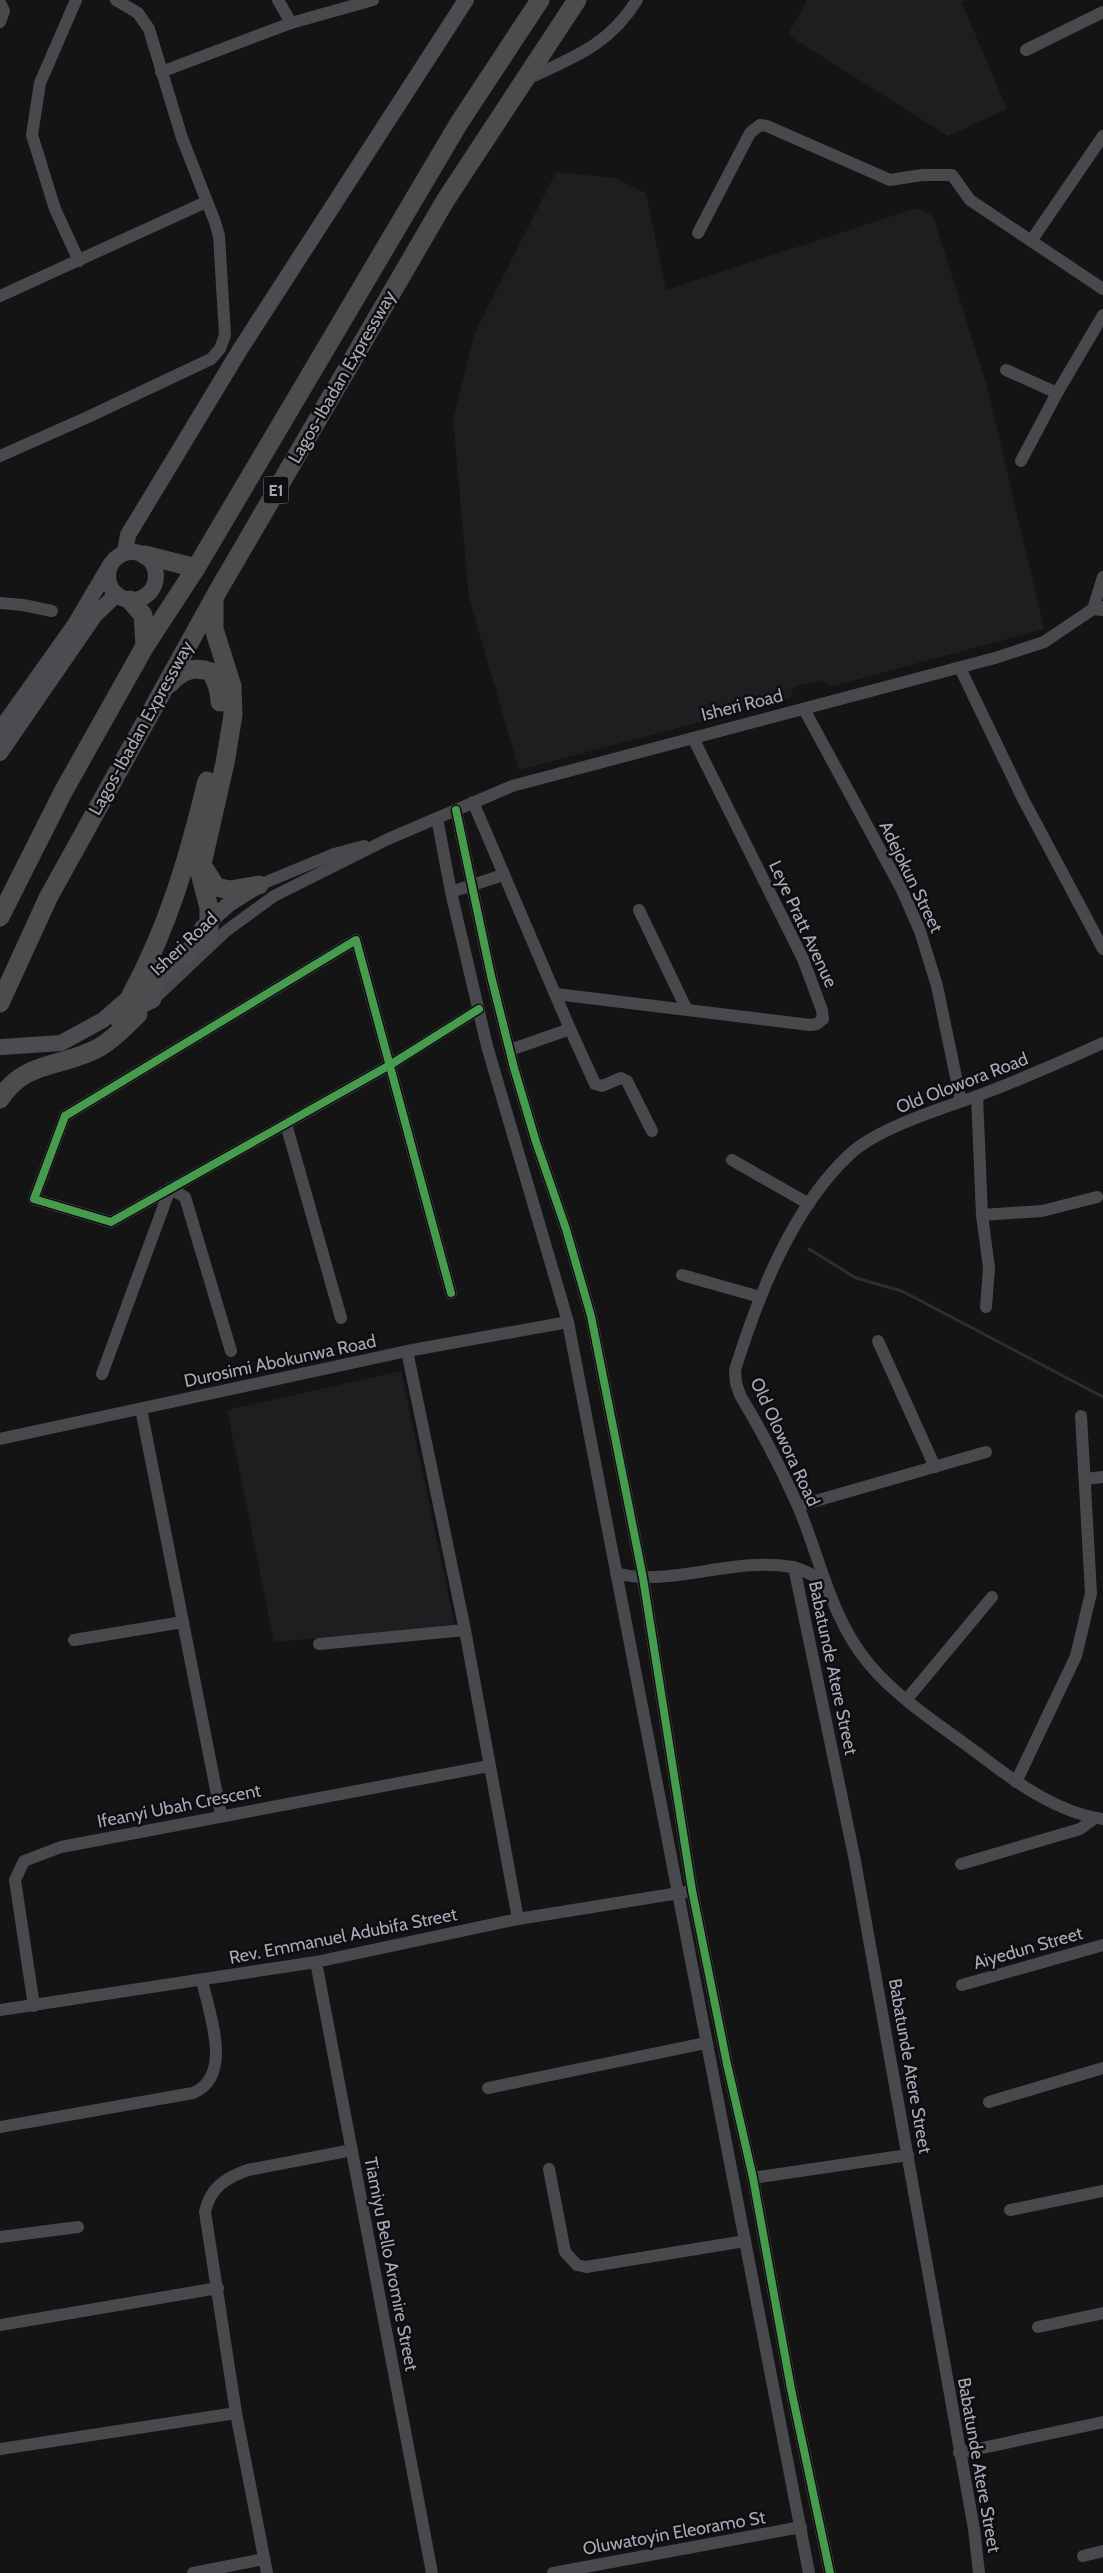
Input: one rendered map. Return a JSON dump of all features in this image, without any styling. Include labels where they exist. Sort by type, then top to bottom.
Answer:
[{"type":"highway","name":"Lagos-Ibadan Expressway","points":[[0,917],[63,792],[145,646],[196,568],[459,123],[540,0]]},
{"type":"highway","name":"Lagos-Ibadan Expressway","points":[[2,999],[48,898],[147,716],[219,589],[445,202],[577,0]]},
{"type":"highway","points":[[144,555],[196,568]]},
{"type":"highway","points":[[118,1018],[209,932],[209,908],[200,873],[225,764],[233,715],[232,686],[222,660],[212,617],[213,604],[219,589]]},
{"type":"highway","points":[[123,598],[143,615],[145,646]]},
{"type":"highway","points":[[132,995],[150,962],[163,927],[185,865],[202,804],[220,713],[220,692],[211,672],[202,669],[190,669],[179,674],[170,683],[147,716]]},
{"type":"highway","points":[[202,864],[208,877],[216,887],[230,890],[259,885]]},
{"type":"highway","points":[[0,1099],[7,1087],[26,1072],[100,1047],[153,1000]]},
{"type":"main road","points":[[125,552],[128,535],[242,348],[466,0]]},
{"type":"main road","points":[[0,730],[74,626],[116,557],[125,552],[132,551],[144,555],[155,567],[155,583],[145,596],[123,598],[94,615],[0,753]]},
{"type":"main road","points":[[110,566],[108,581],[123,598]]},
{"type":"main road","name":"Isheri Road","points":[[1,1047],[61,1043],[103,1020],[132,995],[209,921],[229,904],[259,885]]},
{"type":"main road","name":"Isheri Road","points":[[1,1047],[32,1054],[56,1051],[83,1041],[118,1018],[153,1000]]},
{"type":"street","points":[[76,0],[40,83],[32,135],[55,210],[79,261]]},
{"type":"street","points":[[0,456],[211,359],[220,349],[225,335],[219,236],[182,138],[148,29],[138,14],[116,0]]},
{"type":"street","points":[[278,0],[291,23]]},
{"type":"street","points":[[161,72],[291,23],[372,0]]},
{"type":"street","points":[[524,80],[599,43],[623,22],[637,0]]},
{"type":"street","points":[[0,3],[4,11],[0,22]]},
{"type":"street","points":[[1026,50],[1103,12]]},
{"type":"street","points":[[698,233],[750,133],[760,125],[767,126],[890,180],[922,175],[952,175],[970,200],[1103,289]]},
{"type":"street","points":[[1031,241],[1103,136]]},
{"type":"street","points":[[0,296],[206,202]]},
{"type":"street","points":[[1020,461],[1103,315]]},
{"type":"street","points":[[1006,370],[1057,393]]},
{"type":"street","points":[[1100,608],[1103,577]]},
{"type":"street","points":[[0,603],[23,605],[52,611]]},
{"type":"street","name":"Isheri Road","points":[[153,1000],[226,930],[274,896],[388,840],[473,802],[512,786],[960,668],[1044,642],[1100,608]]},
{"type":"street","points":[[960,668],[1027,807],[1103,948]]},
{"type":"street","name":"Adejokun Street","points":[[804,709],[902,890],[920,931],[937,986],[961,1101]]},
{"type":"street","name":"Leye Pratt Avenue","points":[[556,994],[686,1008],[810,1025],[817,1024],[822,1019],[822,1010],[803,959],[693,738]]},
{"type":"street","points":[[473,802],[595,1084],[602,1086],[621,1078],[627,1081],[652,1131]]},
{"type":"street","points":[[456,810],[510,1050],[536,1142],[591,1316],[643,1578],[692,1890],[727,2064],[753,2178],[791,2389],[830,2573]]},
{"type":"street","points":[[437,818],[451,892],[478,1009],[511,1133],[568,1322],[705,2043],[809,2573]]},
{"type":"street","name":"Isheri Road","points":[[259,885],[334,854],[388,840]]},
{"type":"street","points":[[451,892],[503,875]]},
{"type":"street","points":[[639,910],[686,1008]]},
{"type":"street","points":[[451,1293],[390,1065],[356,940],[65,1116],[34,1199],[111,1222],[390,1065],[478,1009]]},
{"type":"street","points":[[510,1050],[570,1029]]},
{"type":"street","name":"Old Olowora Road","points":[[1099,1818],[1047,1799],[1016,1782],[908,1699],[869,1664],[853,1638],[824,1581],[798,1506],[736,1383],[735,1370],[760,1297],[773,1267],[809,1204],[845,1160],[867,1142],[1103,1043]]},
{"type":"street","points":[[977,1096],[982,1215],[990,1268],[986,1306]]},
{"type":"street","points":[[286,1124],[341,1318]]},
{"type":"street","points":[[732,1160],[809,1204]]},
{"type":"street","points":[[170,1189],[185,1197],[231,1352]]},
{"type":"street","points":[[102,1374],[170,1189]]},
{"type":"street","points":[[982,1215],[1042,1211],[1097,1197]]},
{"type":"street","points":[[556,1278],[578,1272]]},
{"type":"street","points":[[682,1275],[760,1297]]},
{"type":"street","name":"Durosimi Abokunwa Road","points":[[0,1439],[407,1351],[568,1322]]},
{"type":"street","points":[[878,1341],[935,1468]]},
{"type":"street","points":[[407,1351],[466,1630],[518,1919]]},
{"type":"street","points":[[141,1409],[221,1815]]},
{"type":"street","points":[[1016,1782],[1076,1656],[1097,1593],[1081,1416]]},
{"type":"street","points":[[798,1506],[986,1452]]},
{"type":"street","points":[[1086,1479],[1103,1477]]},
{"type":"street","points":[[616,1573],[643,1578],[734,1567],[775,1565],[794,1567],[824,1581]]},
{"type":"street","name":"Babatunde Atere Street","points":[[794,1567],[856,1861],[959,2453],[974,2529],[979,2573]]},
{"type":"street","points":[[908,1699],[992,1597]]},
{"type":"street","points":[[74,1640],[183,1622]]},
{"type":"street","points":[[319,1644],[466,1630]]},
{"type":"street","name":"Ifeanyi Ubah Crescent","points":[[34,2006],[16,1880],[24,1861],[61,1847],[221,1815],[489,1766]]},
{"type":"street","points":[[961,1864],[1080,1829],[1099,1818]]},
{"type":"street","name":"Rev. Emmanuel Adubifa Street","points":[[0,2010],[316,1962],[518,1919],[692,1890]]},
{"type":"street","name":"Aiyedun Street","points":[[962,1985],[1103,1945]]},
{"type":"street","name":"Tiamiyu Bello Aromire Street","points":[[316,1962],[432,2573]]},
{"type":"street","points":[[0,2127],[193,2093],[204,2089],[216,2070],[217,2056],[202,1980]]},
{"type":"street","points":[[488,2088],[705,2043]]},
{"type":"street","points":[[989,2102],[1103,2068]]},
{"type":"street","points":[[267,2573],[236,2413],[205,2212],[207,2202],[220,2183],[248,2170],[352,2150]]},
{"type":"street","points":[[753,2178],[908,2155]]},
{"type":"street","points":[[549,2168],[566,2252],[570,2260],[577,2265],[586,2267],[745,2241]]},
{"type":"street","points":[[1010,2210],[1103,2191]]},
{"type":"street","points":[[0,2236],[78,2227]]},
{"type":"street","points":[[0,2325],[218,2288]]},
{"type":"street","points":[[1038,2327],[1103,2312]]},
{"type":"street","points":[[0,2449],[236,2413]]},
{"type":"street","points":[[959,2453],[1103,2422]]},
{"type":"street","name":"Oluwatoyin Eleoramo St","points":[[553,2573],[609,2569],[801,2527]]},
{"type":"street","points":[[1083,2556],[1103,2551]]},
{"type":"street","points":[[193,2573],[264,2559]]},
{"type":"shaded area","points":[[807,0],[966,0],[962,3],[1007,109],[948,136],[788,35]]},
{"type":"shaded area","points":[[556,172],[615,178],[646,193],[666,290],[916,208],[933,216],[987,386],[1044,629],[830,687],[822,680],[794,687],[790,698],[519,770],[469,598],[453,419],[474,335]]},
{"type":"shaded area","points":[[401,1371],[455,1626],[274,1642],[227,1410]]},
{"type":"waterway","points":[[809,1249],[856,1278],[902,1291],[1103,1397]]},
{"type":"cycle path","points":[[456,810],[491,976],[514,1068],[536,1142],[566,1229],[591,1316],[643,1578],[692,1890],[727,2064],[753,2178],[791,2389],[830,2573]]},
{"type":"cycle path","points":[[451,1293],[356,940],[65,1116],[34,1199],[111,1222],[390,1065],[479,1009]]}]
